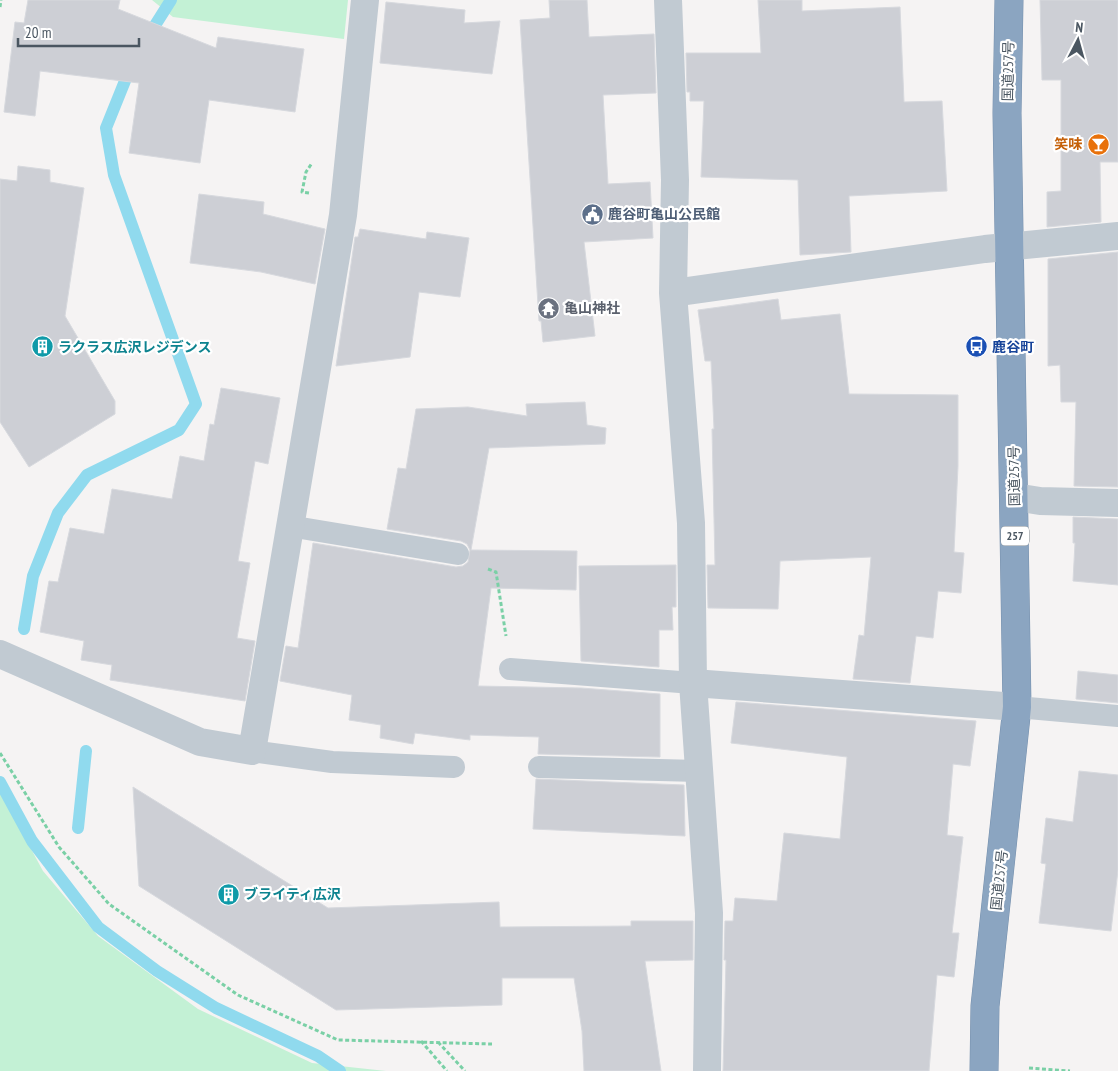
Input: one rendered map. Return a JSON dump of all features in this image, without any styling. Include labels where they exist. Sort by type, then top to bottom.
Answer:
[{"type":"highway","name":"国道257号","points":[[984,1071],[985,1006],[1017,707],[1015,497],[1009,246],[1009,0]]},
{"type":"street","points":[[0,654],[200,742],[252,751],[342,215],[365,0]]},
{"type":"street","points":[[668,0],[675,180],[673,293],[691,523],[693,684],[709,913],[707,1071]]},
{"type":"street","points":[[673,293],[1009,246],[1118,236]]},
{"type":"street","points":[[1015,497],[1040,501],[1118,503]]},
{"type":"street","points":[[693,684],[1017,707]]},
{"type":"lane","points":[[289,526],[458,554]]},
{"type":"lane","points":[[510,669],[693,684]]},
{"type":"lane","points":[[1017,707],[1118,716]]},
{"type":"lane","points":[[252,751],[332,762],[454,767]]},
{"type":"lane","points":[[539,766],[699,770]]},
{"type":"path","points":[[0,7],[1,0]]},
{"type":"path","points":[[458,554],[496,572],[510,669]]},
{"type":"path","points":[[0,753],[59,847],[108,904],[238,995],[338,1040],[492,1044]]},
{"type":"path","points":[[420,1041],[447,1071]]},
{"type":"path","points":[[438,1042],[465,1071]]},
{"type":"path","points":[[1029,1068],[1070,1071]]},
{"type":"green space","points":[[152,0],[348,0],[344,39],[173,17]]},
{"type":"green space","points":[[0,792],[43,871],[98,936],[198,1009],[312,1063],[386,1071],[0,1071]]},
{"type":"building","points":[[28,0],[120,0],[118,9],[216,48],[218,37],[304,49],[295,112],[209,100],[200,163],[129,153],[139,83],[40,71],[35,116],[4,112],[15,22],[24,23]]},
{"type":"building","points":[[549,0],[587,0],[589,37],[654,34],[656,93],[603,95],[608,184],[650,182],[653,238],[584,242],[595,336],[543,342],[541,321],[539,321],[520,20],[550,18]]},
{"type":"building","points":[[758,0],[802,0],[802,11],[900,7],[904,102],[942,101],[947,191],[849,196],[851,252],[800,255],[798,180],[701,177],[704,101],[690,101],[690,92],[687,92],[686,53],[761,53]]},
{"type":"building","points":[[1040,0],[1118,0],[1118,162],[1100,162],[1101,222],[1047,227],[1047,192],[1061,191],[1061,80],[1042,80]]},
{"type":"building","points":[[386,2],[465,10],[464,23],[500,21],[492,74],[380,63]]},
{"type":"building","name":"ラクラス広沢レジデンス","points":[[18,166],[50,170],[50,182],[84,188],[65,316],[115,401],[115,414],[29,467],[0,422],[0,179],[17,181]]},
{"type":"building","points":[[199,194],[264,202],[263,214],[325,229],[315,284],[261,272],[190,263]]},
{"type":"building","points":[[360,229],[426,239],[427,232],[469,238],[460,297],[419,292],[410,357],[336,366],[355,237],[358,237]]},
{"type":"building","points":[[1118,252],[1118,487],[1074,486],[1076,402],[1061,402],[1060,365],[1048,366],[1048,259]]},
{"type":"building","points":[[778,299],[781,320],[840,314],[849,394],[958,395],[958,466],[954,552],[964,553],[961,593],[938,591],[933,638],[916,636],[910,683],[853,679],[859,635],[864,636],[871,557],[780,561],[778,609],[708,608],[707,565],[715,565],[712,429],[714,429],[711,361],[705,361],[698,310]]},
{"type":"building","points":[[221,388],[280,398],[268,464],[255,461],[238,561],[250,563],[237,638],[255,641],[245,701],[110,680],[112,665],[81,660],[84,641],[40,632],[49,581],[58,582],[70,528],[104,534],[112,489],[172,499],[180,456],[204,461],[210,424],[214,425]]},
{"type":"building","points":[[585,402],[587,425],[606,428],[605,444],[489,448],[471,550],[577,551],[576,590],[491,588],[478,686],[581,688],[660,694],[660,757],[538,754],[539,737],[470,735],[470,740],[415,733],[413,744],[380,738],[381,725],[349,720],[352,695],[280,681],[286,646],[298,648],[313,543],[456,567],[463,566],[468,562],[470,550],[467,544],[461,541],[387,529],[398,468],[406,469],[416,409],[468,407],[527,416],[526,404]]},
{"type":"building","points":[[1073,517],[1118,519],[1118,585],[1073,581],[1075,543],[1073,543]]},
{"type":"building","points":[[676,565],[676,607],[672,607],[673,630],[659,630],[659,667],[581,661],[579,566]]},
{"type":"building","points":[[1078,671],[1118,675],[1118,703],[1076,699]]},
{"type":"building","points":[[736,702],[976,721],[970,766],[953,764],[947,835],[963,837],[952,933],[959,933],[954,977],[937,975],[929,1071],[723,1071],[726,960],[724,960],[725,921],[733,921],[735,898],[777,901],[784,833],[840,839],[847,757],[731,743]]},
{"type":"building","points":[[1079,771],[1118,775],[1118,870],[1111,931],[1039,923],[1046,864],[1041,863],[1046,818],[1073,822]]},
{"type":"building","points":[[536,779],[684,785],[685,836],[533,829]]},
{"type":"building","name":"ブライティ広沢","points":[[133,787],[328,908],[499,902],[500,927],[631,926],[631,921],[693,921],[693,960],[645,961],[661,1071],[584,1071],[582,1031],[574,978],[502,978],[502,1005],[336,1010],[139,886]]},
{"type":"waterway","points":[[147,38],[171,0]]},
{"type":"waterway","points":[[24,629],[33,576],[58,513],[87,475],[179,430],[196,404],[114,175],[106,128],[131,66]]},
{"type":"waterway","points":[[78,828],[86,751]]},
{"type":"waterway","points":[[0,782],[32,841],[98,927],[157,971],[216,1008],[318,1056],[340,1071]]},
{"type":"place","name":"笑味","points":[[1098,144]]},
{"type":"place","name":"鹿谷町亀山公民館","points":[[592,214]]},
{"type":"place","name":"亀山神社","points":[[548,308]]},
{"type":"place","name":"ラクラス広沢レジデンス","points":[[42,347]]},
{"type":"place","name":"鹿谷町","points":[[976,347]]},
{"type":"place","name":"ブライティ広沢","points":[[228,894]]}]
